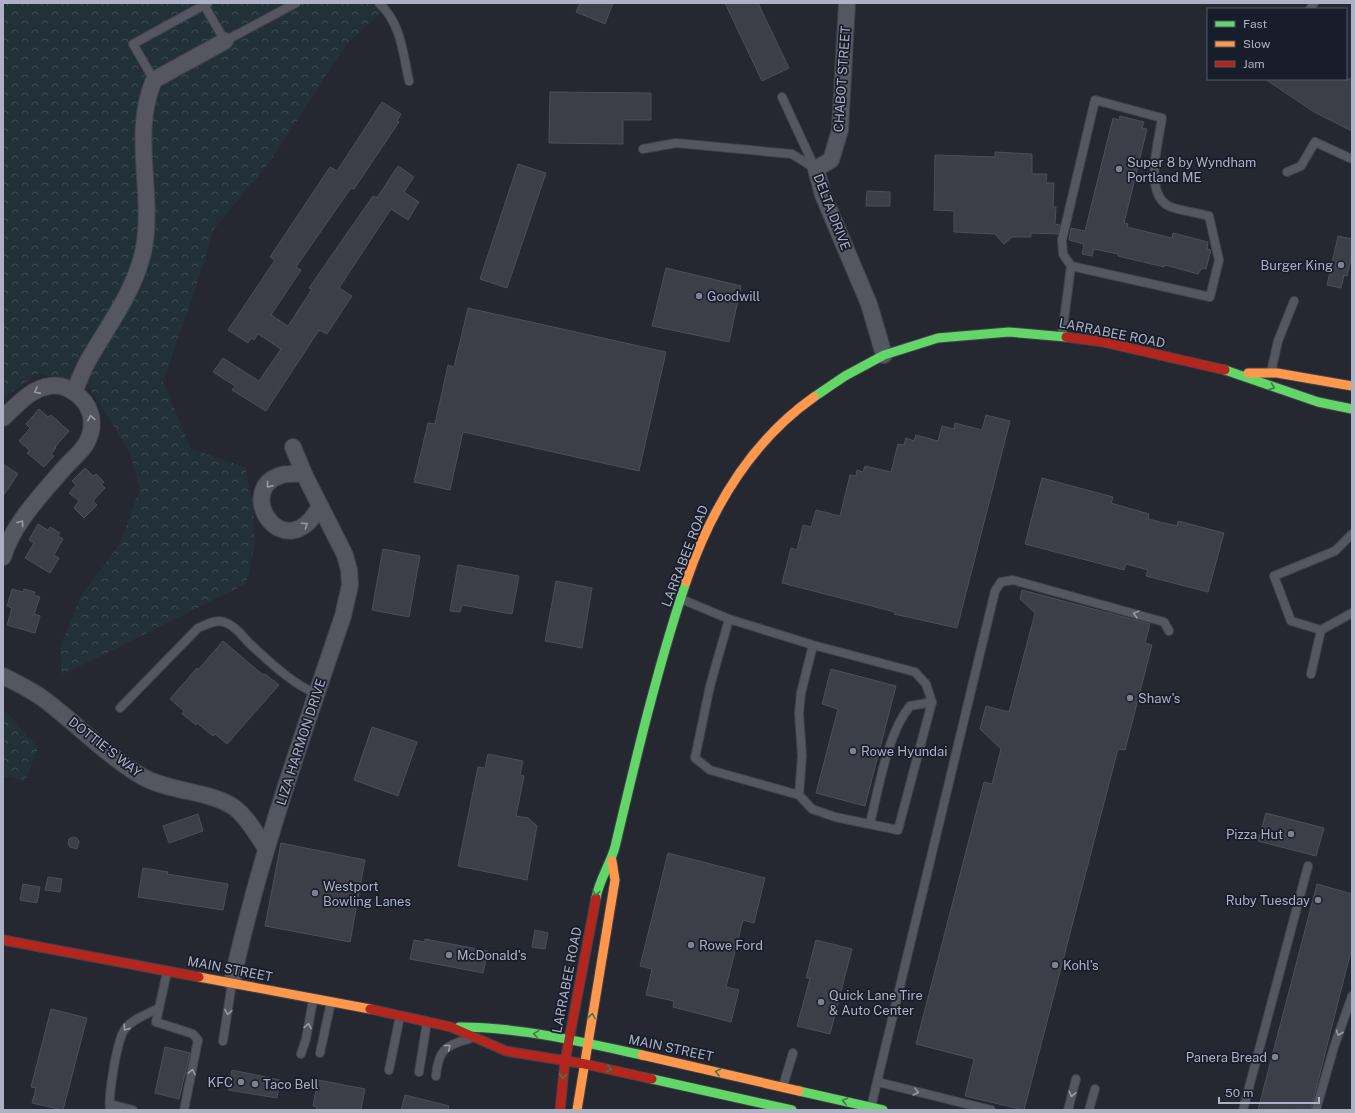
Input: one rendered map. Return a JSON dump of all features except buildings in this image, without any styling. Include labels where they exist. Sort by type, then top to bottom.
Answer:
[{"type":"main road","name":"LARRABEE ROAD","points":[[560,1110],[565,1061],[598,887],[612,858],[649,704],[680,599],[714,512],[746,462],[764,442],[803,405],[845,376],[884,355],[920,343],[946,338],[1009,332],[1062,335],[1103,342],[1236,373],[1274,388],[1318,402],[1352,409]]},
{"type":"main road","name":"LARRABEE ROAD","points":[[1236,373],[1271,373],[1352,386]]},
{"type":"main road","name":"LARRABEE ROAD","points":[[577,1110],[615,880],[612,858]]},
{"type":"main road","name":"MAIN STREET","points":[[3,940],[232,982],[400,1015],[451,1027],[506,1051],[781,1096],[883,1110]]},
{"type":"main road","name":"MAIN STREET","points":[[451,1027],[491,1027],[588,1043],[781,1096],[792,1110]]},
{"type":"street","name":"CHABOT STREET","points":[[816,169],[831,160],[840,130],[847,3]]},
{"type":"street","points":[[74,392],[88,360],[135,279],[144,248],[146,210],[143,128],[145,106],[154,80],[225,41]]},
{"type":"street","name":"DELTA DRIVE","points":[[816,169],[823,195],[869,304],[884,355]]},
{"type":"street","points":[[3,418],[40,388],[51,385],[63,387],[74,392],[83,400],[91,413],[92,428],[87,442],[17,527],[3,557]]},
{"type":"street","name":"LIZA HARMON DRIVE","points":[[232,982],[245,924],[266,848],[343,616],[350,586],[349,570],[345,554],[304,474],[293,447]]},
{"type":"street","points":[[304,474],[283,474],[268,484],[263,492],[261,501],[265,514],[274,525],[282,529],[291,530],[308,524],[320,506]]},
{"type":"street","name":"DOTTIE'S WAY","points":[[3,676],[44,699],[124,765],[144,777],[165,786],[223,801],[235,808],[245,817],[266,848]]},
{"type":"lane","points":[[154,80],[133,44],[206,4],[225,41],[296,3]]},
{"type":"lane","points":[[378,3],[389,13],[398,31],[409,81]]},
{"type":"lane","points":[[782,97],[816,169]]},
{"type":"lane","points":[[1062,335],[1071,266],[1063,254],[1062,240],[1096,100],[1162,118],[1154,174],[1155,188],[1159,196],[1168,206],[1209,216],[1219,260],[1210,297],[1071,266]]},
{"type":"lane","points":[[1287,172],[1301,166],[1316,142],[1352,159]]},
{"type":"lane","name":"DELTA DRIVE","points":[[643,149],[676,143],[792,154],[816,169]]},
{"type":"lane","points":[[1271,373],[1278,341],[1294,301]]},
{"type":"lane","points":[[1352,534],[1335,551],[1274,576],[1291,621],[1321,630],[1352,613]]},
{"type":"lane","points":[[871,1109],[996,591],[1001,582],[1013,580],[1164,622],[1169,631]]},
{"type":"lane","points":[[680,599],[729,619],[814,645],[915,672],[926,684],[932,702],[898,830],[835,817],[812,809],[799,795],[710,770],[695,758],[710,686],[729,619]]},
{"type":"lane","points":[[120,708],[198,628],[212,622],[223,622],[238,630],[250,643],[303,688],[317,694]]},
{"type":"lane","points":[[1311,674],[1321,630]]},
{"type":"lane","points":[[799,795],[802,756],[799,713],[801,693],[814,645]]},
{"type":"lane","points":[[870,823],[892,741],[904,714],[910,706],[932,702]]},
{"type":"lane","points":[[1243,1110],[1308,866]]},
{"type":"lane","points":[[167,970],[156,1022],[193,1034],[198,1040],[184,1110]]},
{"type":"lane","points":[[223,1041],[232,982]]},
{"type":"lane","points":[[1316,1110],[1334,1047],[1352,996]]},
{"type":"lane","points":[[301,1054],[306,1040],[313,998]]},
{"type":"lane","points":[[320,1053],[331,1002]]},
{"type":"lane","points":[[133,1110],[110,1107],[112,1082],[124,1029],[130,1023],[159,1008]]},
{"type":"lane","points":[[389,1070],[400,1015]]},
{"type":"lane","points":[[420,1072],[427,1021]]},
{"type":"lane","points":[[436,1076],[437,1063],[442,1051],[452,1043],[478,1039]]},
{"type":"lane","points":[[781,1096],[793,1053]]},
{"type":"lane","points":[[1068,1110],[1076,1079]]},
{"type":"lane","points":[[878,1082],[991,1110]]},
{"type":"lane","points":[[1089,1110],[1095,1090]]},
{"type":"green space","points":[[3,3],[386,3],[382,12],[346,45],[269,163],[214,229],[195,290],[163,381],[191,449],[245,467],[253,505],[255,543],[246,584],[62,674],[60,647],[81,596],[119,545],[140,489],[129,451],[91,390],[39,373],[3,398]]},
{"type":"green space","points":[[3,711],[8,714],[38,748],[25,781],[3,776]]},
{"type":"traffic: fast","points":[[814,397],[845,376],[884,355],[938,338],[1009,332],[1066,337]]},
{"type":"traffic: fast","points":[[1225,370],[1318,402],[1352,409]]},
{"type":"traffic: fast","points":[[596,898],[597,891],[615,847],[656,681],[686,582]]},
{"type":"traffic: fast","points":[[459,1027],[528,1032],[574,1040],[642,1055]]},
{"type":"traffic: fast","points":[[652,1079],[792,1110]]},
{"type":"traffic: fast","points":[[799,1091],[883,1110]]},
{"type":"traffic: slow","points":[[1248,373],[1277,373],[1352,386]]},
{"type":"traffic: slow","points":[[686,582],[708,529],[735,479],[752,456],[771,435],[791,415],[814,397]]},
{"type":"traffic: slow","points":[[577,1110],[615,880],[612,861]]},
{"type":"traffic: slow","points":[[199,977],[370,1009]]},
{"type":"traffic: slow","points":[[642,1055],[799,1091]]},
{"type":"traffic: jam","points":[[1066,337],[1103,342],[1225,370]]},
{"type":"traffic: jam","points":[[560,1110],[565,1061],[596,898]]},
{"type":"traffic: jam","points":[[3,940],[199,977]]},
{"type":"traffic: jam","points":[[370,1009],[451,1027],[506,1051],[585,1064],[652,1079]]},
{"type":"place","name":"Super 8 by Wyndham Portland ME","points":[[1119,169]]},
{"type":"place","name":"Burger King","points":[[1341,265]]},
{"type":"place","name":"Goodwill","points":[[699,296]]},
{"type":"place","name":"Shaw's","points":[[1130,698]]},
{"type":"place","name":"Rowe Hyundai","points":[[853,751]]},
{"type":"place","name":"Pizza Hut","points":[[1291,834]]},
{"type":"place","name":"Westport Bowling Lanes","points":[[315,893]]},
{"type":"place","name":"Ruby Tuesday","points":[[1318,900]]},
{"type":"place","name":"Rowe Ford","points":[[691,945]]},
{"type":"place","name":"McDonald's","points":[[449,955]]},
{"type":"place","name":"Kohl's","points":[[1055,965]]},
{"type":"place","name":"Quick Lane Tire & Auto Center","points":[[821,1002]]},
{"type":"place","name":"Panera Bread","points":[[1275,1057]]},
{"type":"place","name":"KFC","points":[[241,1082]]},
{"type":"place","name":"Taco Bell","points":[[255,1084]]}]
